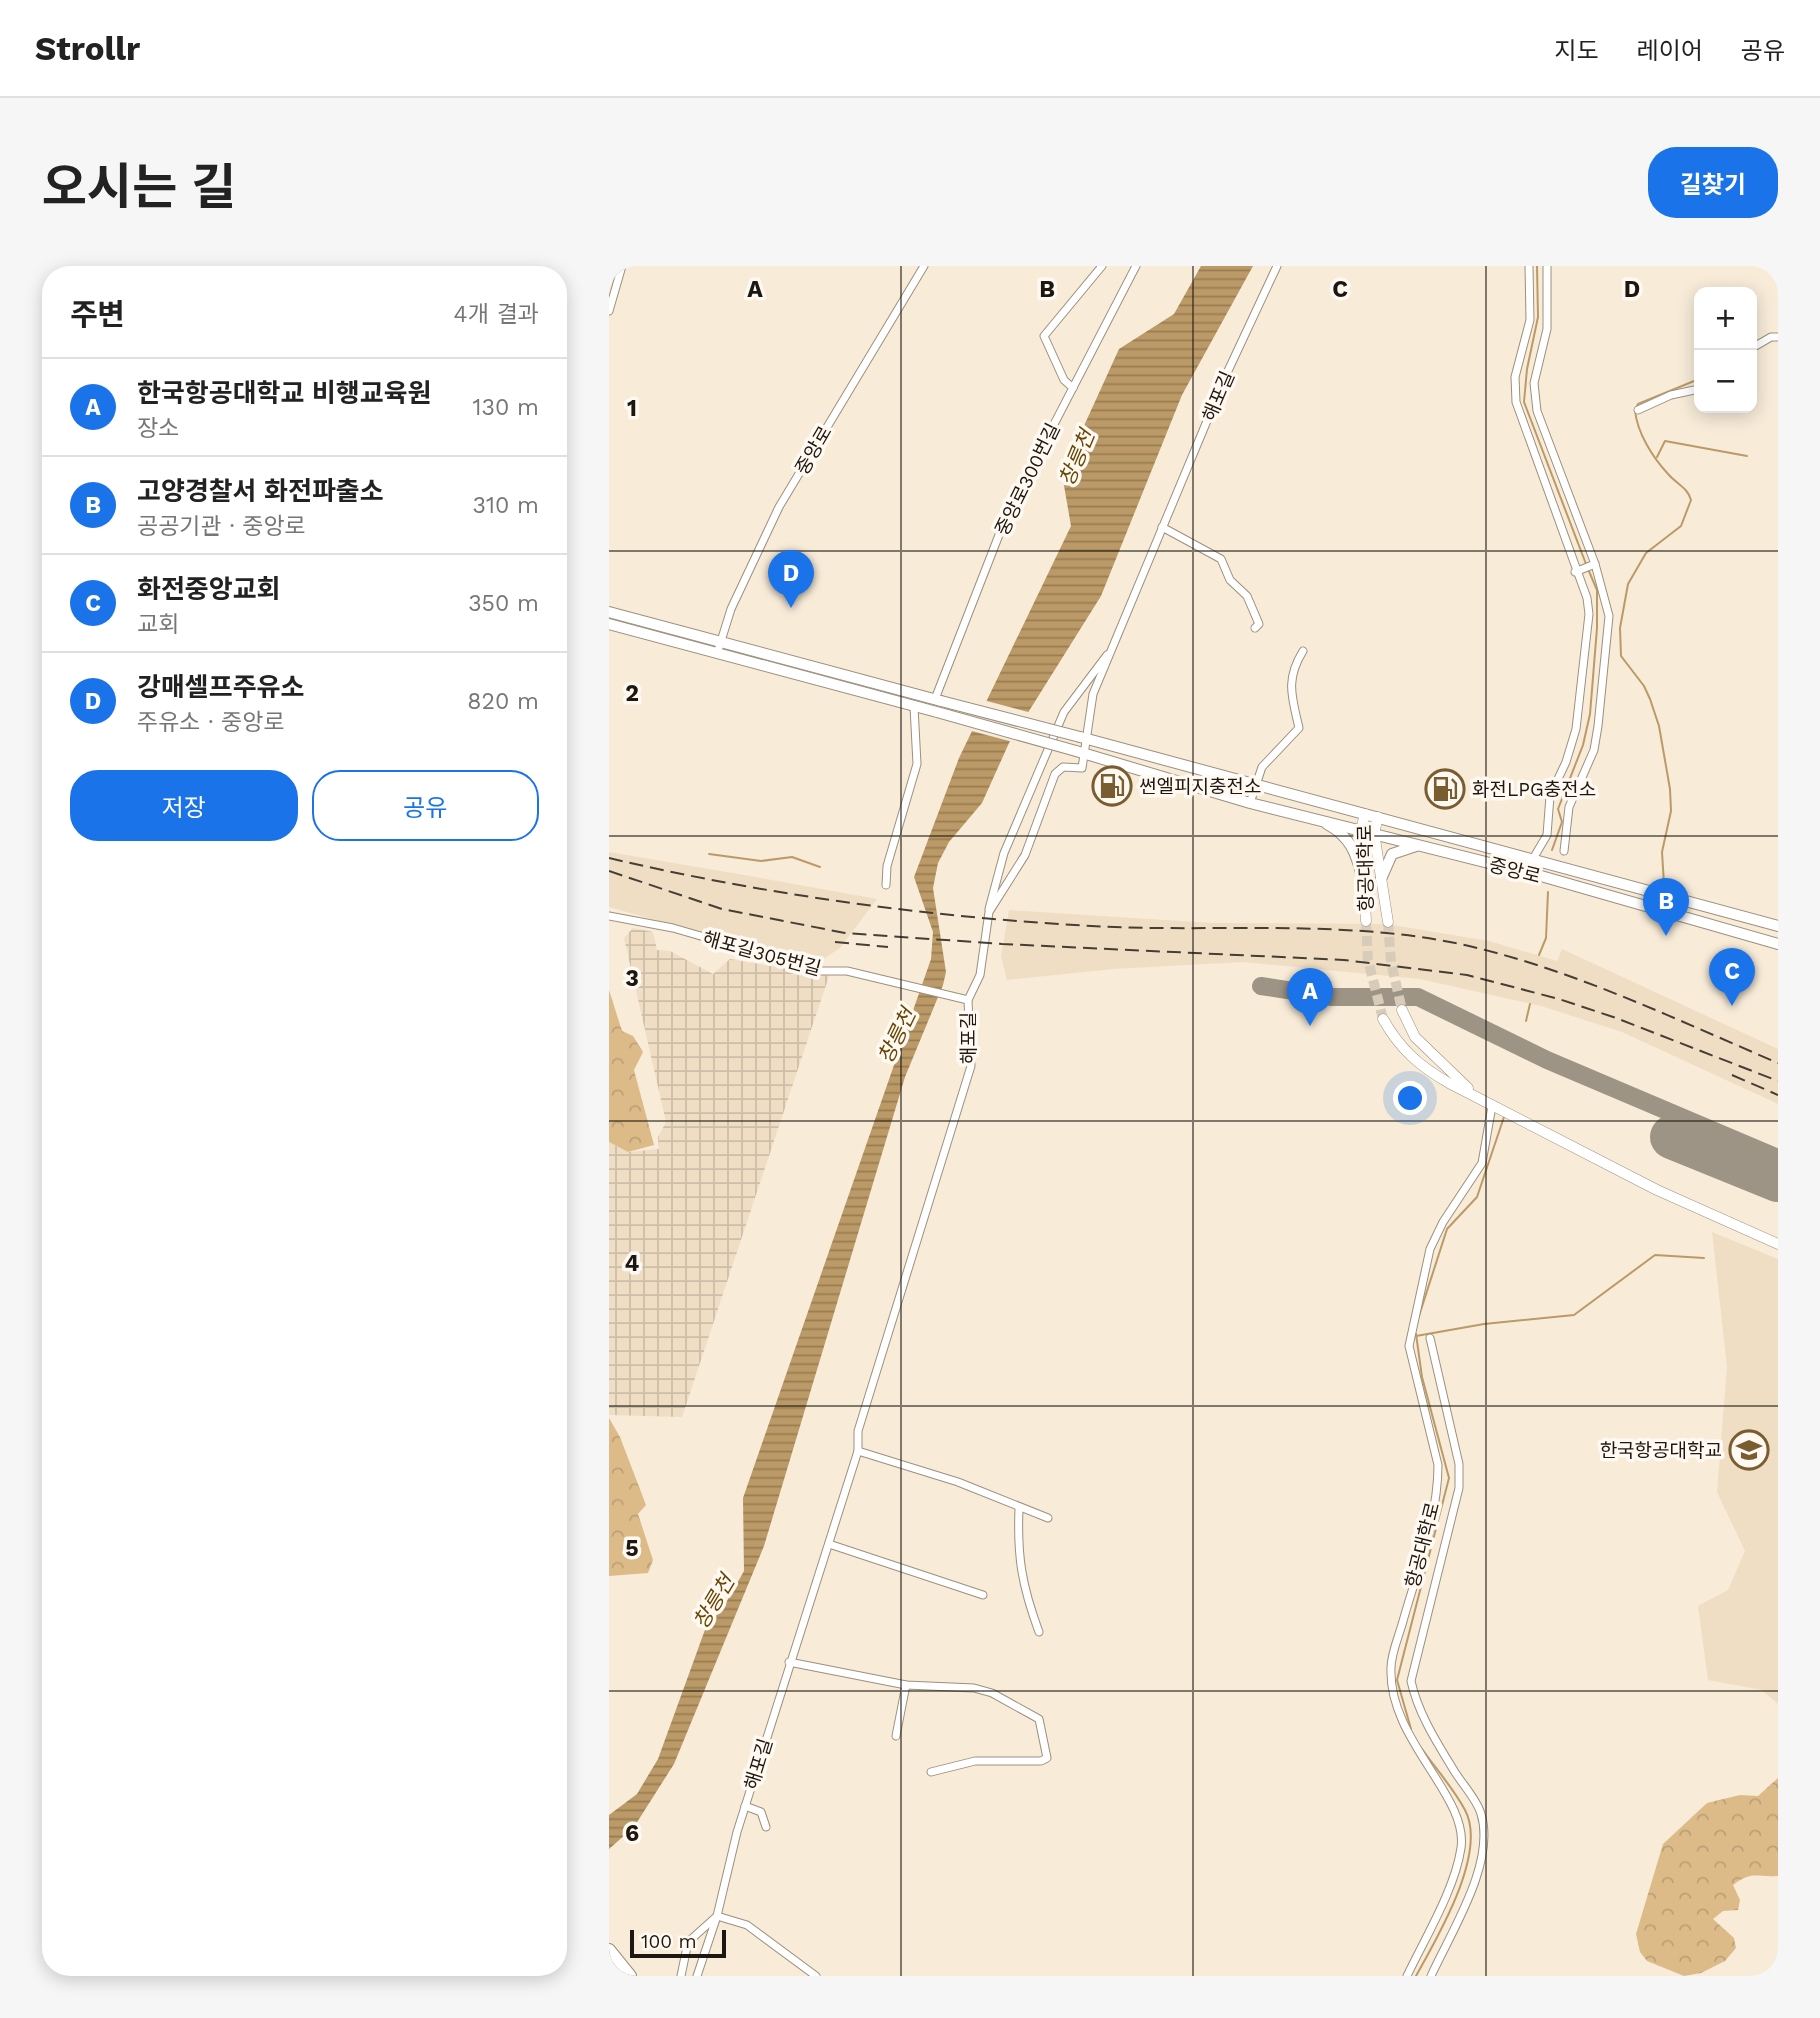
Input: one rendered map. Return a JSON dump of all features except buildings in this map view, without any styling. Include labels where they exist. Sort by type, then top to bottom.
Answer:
[{"type":"highway","points":[[609,1950],[630,1976]]},
{"type":"highway","points":[[609,1968],[615,1976]]},
{"type":"main road","points":[[609,612],[914,707]]},
{"type":"main road","points":[[609,624],[938,700]]},
{"type":"main road","name":"중앙로","points":[[938,700],[1534,858],[1636,889],[1778,926]]},
{"type":"main road","name":"중앙로","points":[[914,707],[1081,752],[1250,803],[1541,876],[1778,944]]},
{"type":"main road","points":[[1318,819],[1346,836],[1353,845],[1363,878]]},
{"type":"main road","points":[[1381,879],[1392,854],[1405,848],[1422,846]]},
{"type":"street","points":[[609,311],[622,266]]},
{"type":"street","name":"중앙로","points":[[719,648],[731,609],[779,507],[923,266]]},
{"type":"street","points":[[1073,387],[1064,380],[1044,336],[1102,266]]},
{"type":"street","name":"중앙로300번길","points":[[938,700],[1006,517],[1136,266]]},
{"type":"street","name":"해포길","points":[[697,1976],[717,1916],[745,1806],[858,1451],[858,1431],[971,1066],[968,1000],[980,975],[989,912],[1025,855],[1055,774],[1063,767],[1082,768],[1081,752],[1093,694],[1116,644],[1162,527],[1277,266]]},
{"type":"street","points":[[1529,266],[1530,320],[1515,377],[1516,402],[1575,572],[1587,598],[1589,614],[1576,729],[1566,762],[1550,796],[1547,835],[1534,858]]},
{"type":"street","points":[[1547,266],[1547,329],[1534,383],[1537,411],[1595,564],[1609,616],[1594,750],[1570,807],[1564,851]]},
{"type":"street","points":[[1757,345],[1771,337],[1778,337]]},
{"type":"street","points":[[1638,410],[1671,396],[1694,390]]},
{"type":"street","points":[[1162,527],[1221,559],[1230,580],[1247,596],[1259,624],[1255,628]]},
{"type":"street","points":[[1575,572],[1595,564]]},
{"type":"street","points":[[989,912],[1004,853],[1064,712],[1116,644]]},
{"type":"street","points":[[1250,803],[1262,767],[1299,729],[1291,694],[1292,670],[1303,651]]},
{"type":"street","points":[[886,885],[887,866],[917,764],[914,707]]},
{"type":"street","name":"항공대학로","points":[[1365,814],[1361,830],[1366,921]]},
{"type":"street","name":"항공대학로","points":[[1378,817],[1374,833],[1388,922]]},
{"type":"street","name":"해포길305번길","points":[[609,916],[673,928],[821,971],[847,971],[968,1000]]},
{"type":"street","points":[[1402,1010],[1415,1037],[1481,1101]]},
{"type":"street","points":[[1383,1019],[1397,1043],[1420,1067],[1657,1190],[1778,1244]]},
{"type":"street","name":"항공대학로","points":[[1407,1976],[1437,1912],[1461,1846],[1456,1812],[1405,1731],[1393,1699],[1391,1666],[1424,1547],[1438,1479],[1438,1465],[1409,1346],[1430,1249],[1443,1222],[1482,1163],[1494,1107]]},
{"type":"street","name":"항공대학로","points":[[1430,1338],[1459,1464],[1459,1488],[1412,1681],[1415,1700],[1435,1739],[1481,1813],[1485,1846],[1480,1868],[1431,1976]]},
{"type":"street","points":[[858,1451],[958,1482],[1019,1509],[1048,1518]]},
{"type":"street","points":[[1019,1509],[1017,1551],[1027,1601],[1038,1632]]},
{"type":"street","points":[[829,1544],[983,1595]]},
{"type":"street","points":[[789,1662],[906,1685],[974,1688],[992,1693],[1039,1719],[1047,1758],[1041,1761],[975,1761],[931,1772]]},
{"type":"street","points":[[896,1736],[906,1685]]},
{"type":"street","points":[[745,1806],[761,1812],[766,1827]]},
{"type":"street","points":[[681,1976],[688,1942],[717,1916],[747,1925],[816,1976]]},
{"type":"shaded area","points":[[609,852],[877,899],[840,948],[814,965],[609,907]]},
{"type":"shaded area","points":[[1009,910],[1212,923],[1386,924],[1489,941],[1557,961],[1562,949],[1778,1049],[1778,1104],[1622,1032],[1541,1006],[1420,979],[1243,962],[1114,969],[1007,980],[1001,956]]},
{"type":"shaded area","points":[[633,928],[653,932],[657,950],[670,951],[713,974],[730,959],[829,976],[682,1417],[609,1415],[609,1142],[628,1152],[659,1149],[658,1137],[666,1122],[624,938]]},
{"type":"shaded area","name":"한국항공대학교","points":[[1712,1232],[1778,1259],[1778,1704],[1762,1690],[1708,1680],[1698,1606],[1728,1590],[1745,1551],[1717,1492],[1727,1367]]},
{"type":"green space","points":[[609,990],[622,1031],[633,1036],[643,1052],[634,1070],[654,1145],[628,1152],[609,1142]]},
{"type":"green space","points":[[609,1418],[620,1437],[646,1505],[638,1514],[653,1560],[648,1573],[609,1576]]},
{"type":"green space","points":[[1778,1778],[1778,1876],[1750,1876],[1740,1880],[1733,1885],[1740,1900],[1738,1910],[1723,1911],[1713,1919],[1734,1938],[1736,1948],[1725,1961],[1701,1973],[1684,1976],[1647,1961],[1640,1952],[1636,1934],[1663,1844],[1707,1803],[1740,1795],[1758,1796]]},
{"type":"water","name":"창릉천","points":[[1201,266],[1253,266],[1182,395],[1101,596],[1009,743],[982,803],[949,842],[938,863],[933,888],[946,972],[943,985],[905,1077],[764,1546],[674,1764],[634,1827],[609,1849],[609,1815],[637,1794],[658,1759],[706,1627],[723,1608],[744,1571],[743,1498],[931,959],[933,932],[914,877],[959,758],[1071,526],[1062,474],[1119,349],[1174,314]]},
{"type":"pier","points":[[983,700],[1032,713],[1013,742],[968,730]]},
{"type":"waterway","points":[[1537,266],[1538,317],[1527,369],[1524,402],[1586,564]]},
{"type":"waterway","points":[[1664,884],[1662,852],[1671,811],[1670,789],[1659,726],[1644,686],[1621,656],[1620,628],[1628,584],[1646,553],[1681,526],[1691,500],[1685,489],[1669,475],[1652,453],[1642,436],[1635,410],[1638,404],[1694,381]]},
{"type":"waterway","points":[[1657,457],[1665,441],[1747,456]]},
{"type":"waterway","points":[[1552,850],[1562,822],[1558,809],[1583,745],[1590,714],[1597,628],[1597,590],[1588,569]]},
{"type":"waterway","points":[[709,854],[761,861],[792,857],[820,867]]},
{"type":"waterway","points":[[1539,955],[1546,938],[1548,892]]},
{"type":"waterway","points":[[1526,1021],[1530,1004]]},
{"type":"waterway","points":[[1418,1319],[1447,1229],[1477,1197],[1504,1117]]},
{"type":"waterway","points":[[1416,1336],[1484,1324],[1574,1315],[1655,1255],[1704,1258]]},
{"type":"waterway","points":[[1411,1729],[1397,1680],[1449,1478],[1422,1377],[1416,1334]]},
{"type":"waterway","points":[[1416,1976],[1457,1895],[1470,1849],[1470,1828],[1465,1810],[1422,1749]]},
{"type":"taxiway","points":[[1261,986],[1332,997],[1418,997],[1547,1060],[1778,1158]]},
{"type":"runway","points":[[1672,1137],[1778,1180]]},
{"type":"tunnel","points":[[1366,921],[1368,960],[1383,1019]]},
{"type":"tunnel","points":[[1388,922],[1391,962],[1402,1010]]},
{"type":"railway","points":[[609,858],[788,893],[970,917],[1138,928],[1328,929],[1423,937],[1509,956],[1548,969],[1626,998],[1778,1063]]},
{"type":"railway","points":[[609,871],[722,909],[845,933],[1002,944],[1344,960],[1467,975],[1559,999],[1616,1018],[1778,1081]]},
{"type":"railway","points":[[835,942],[888,947]]},
{"type":"railway","points":[[1732,1075],[1778,1095]]},
{"type":"place","name":"강매셀프주유소","points":[[791,608]]},
{"type":"place","name":"썬엘피지충전소","points":[[1112,786]]},
{"type":"place","name":"화전LPG충전소","points":[[1445,789]]},
{"type":"place","name":"고양경찰서 화전파출소","points":[[1666,936]]},
{"type":"place","name":"화전중앙교회","points":[[1732,1006]]},
{"type":"place","name":"한국항공대학교 비행교육원","points":[[1310,1026]]},
{"type":"place","name":"한국항공대학교","points":[[1749,1450]]}]
